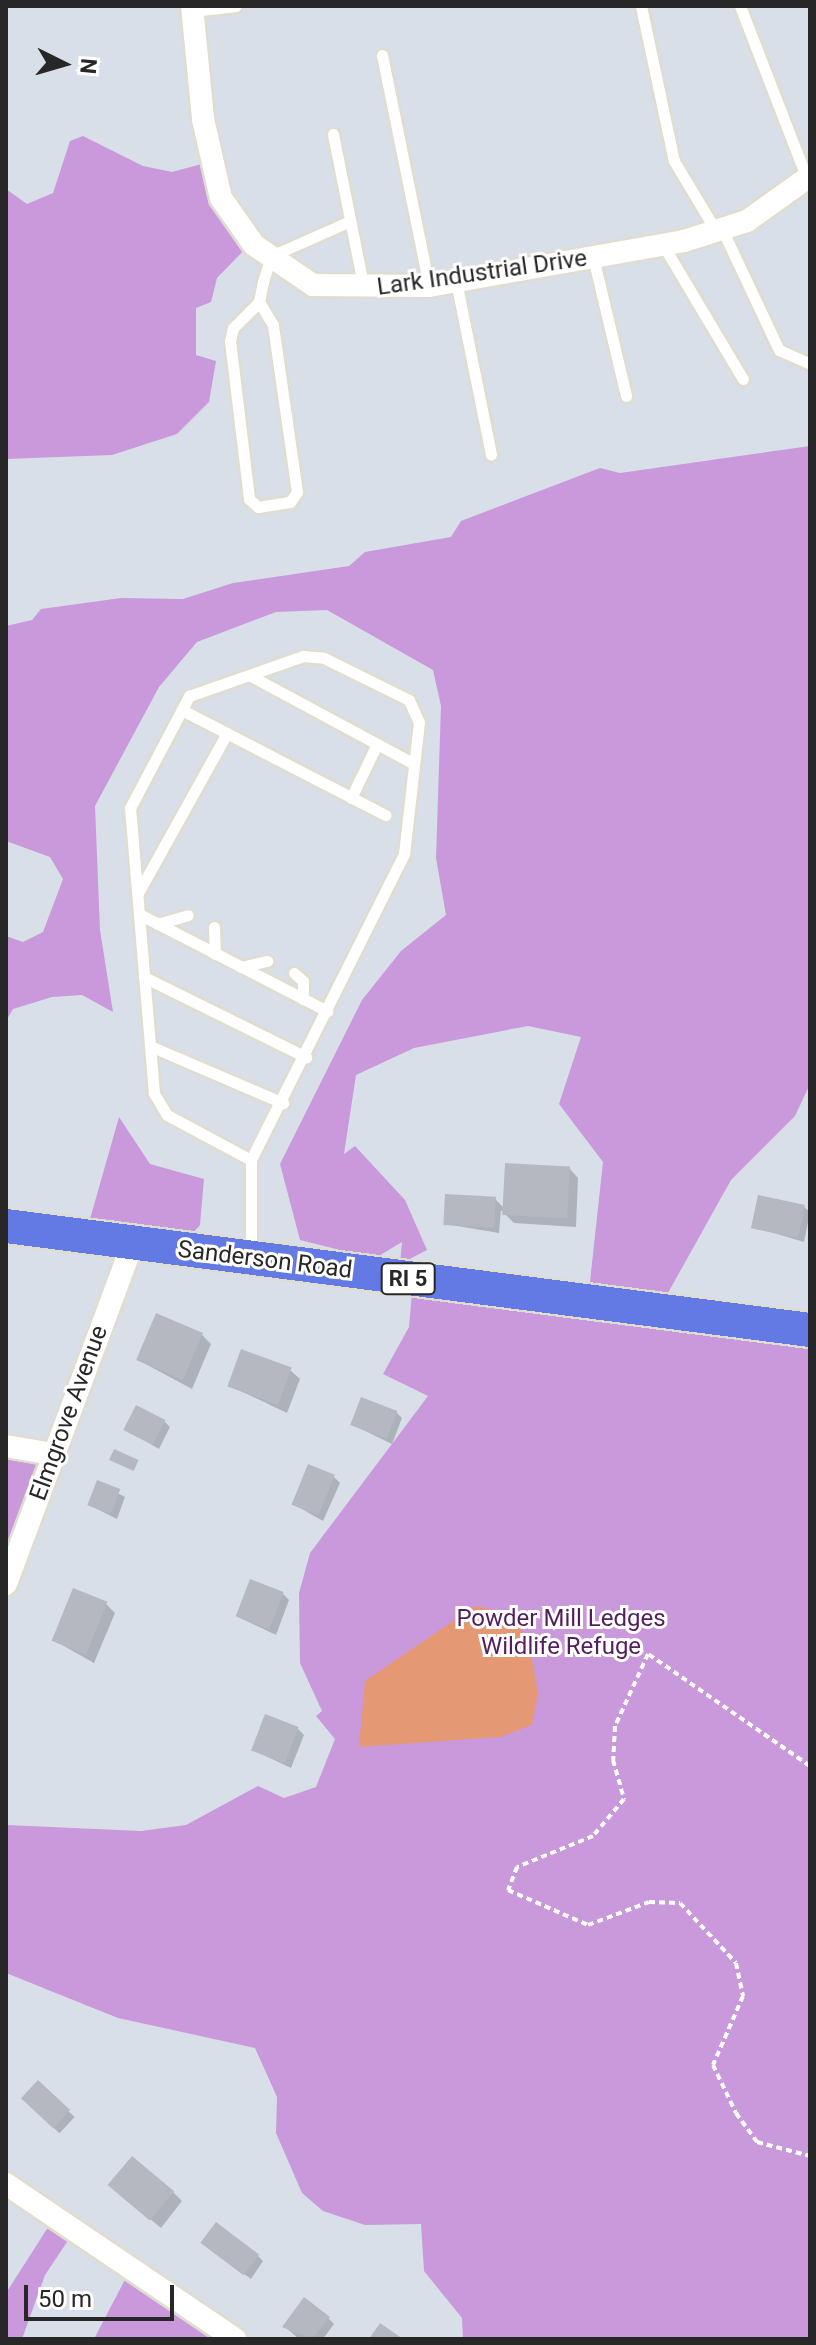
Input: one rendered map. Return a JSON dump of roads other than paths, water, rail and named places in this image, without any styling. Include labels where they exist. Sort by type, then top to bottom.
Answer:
[{"type":"main road","name":"Sanderson Road","points":[[6,1226],[810,1330]]},
{"type":"street","name":"Lark Industrial Drive","points":[[192,8],[203,119],[221,198],[271,256],[313,285],[364,290],[429,286],[663,244],[747,221],[809,178]]},
{"type":"street","name":"Elmgrove Avenue","points":[[6,1584],[133,1243]]},
{"type":"street","points":[[6,1446],[53,1454]]},
{"type":"street","points":[[6,2184],[235,2339]]},
{"type":"lane","points":[[192,8],[236,6]]},
{"type":"lane","points":[[641,6],[674,161],[719,230],[779,350],[810,364]]},
{"type":"lane","points":[[740,6],[809,178]]},
{"type":"lane","points":[[382,55],[429,286]]},
{"type":"lane","points":[[333,134],[364,290]]},
{"type":"lane","points":[[259,302],[273,325],[297,492],[290,502],[258,507],[249,499],[230,341],[233,328],[259,302],[271,256],[350,221]]},
{"type":"lane","points":[[663,244],[743,379]]},
{"type":"lane","points":[[593,257],[626,396]]},
{"type":"lane","points":[[456,281],[491,454]]},
{"type":"lane","points":[[251,1160],[167,1115],[154,1093],[130,808],[189,696],[303,656],[324,658],[409,700],[419,722],[404,854],[306,1057],[251,1160],[251,1259]]},
{"type":"lane","points":[[249,675],[414,764]]},
{"type":"lane","points":[[182,710],[385,815]]},
{"type":"lane","points":[[137,894],[227,733]]},
{"type":"lane","points":[[351,798],[377,744]]},
{"type":"lane","points":[[139,914],[327,1011]]},
{"type":"lane","points":[[157,924],[188,915]]},
{"type":"lane","points":[[214,927],[215,954]]},
{"type":"lane","points":[[241,967],[267,961]]},
{"type":"lane","points":[[294,973],[303,981],[303,999]]},
{"type":"lane","points":[[144,977],[306,1057]]},
{"type":"lane","points":[[150,1046],[283,1103]]},
{"type":"park label","name":"Powder Mill Ledges Wildlife Refuge","points":[[561,1633]]}]
